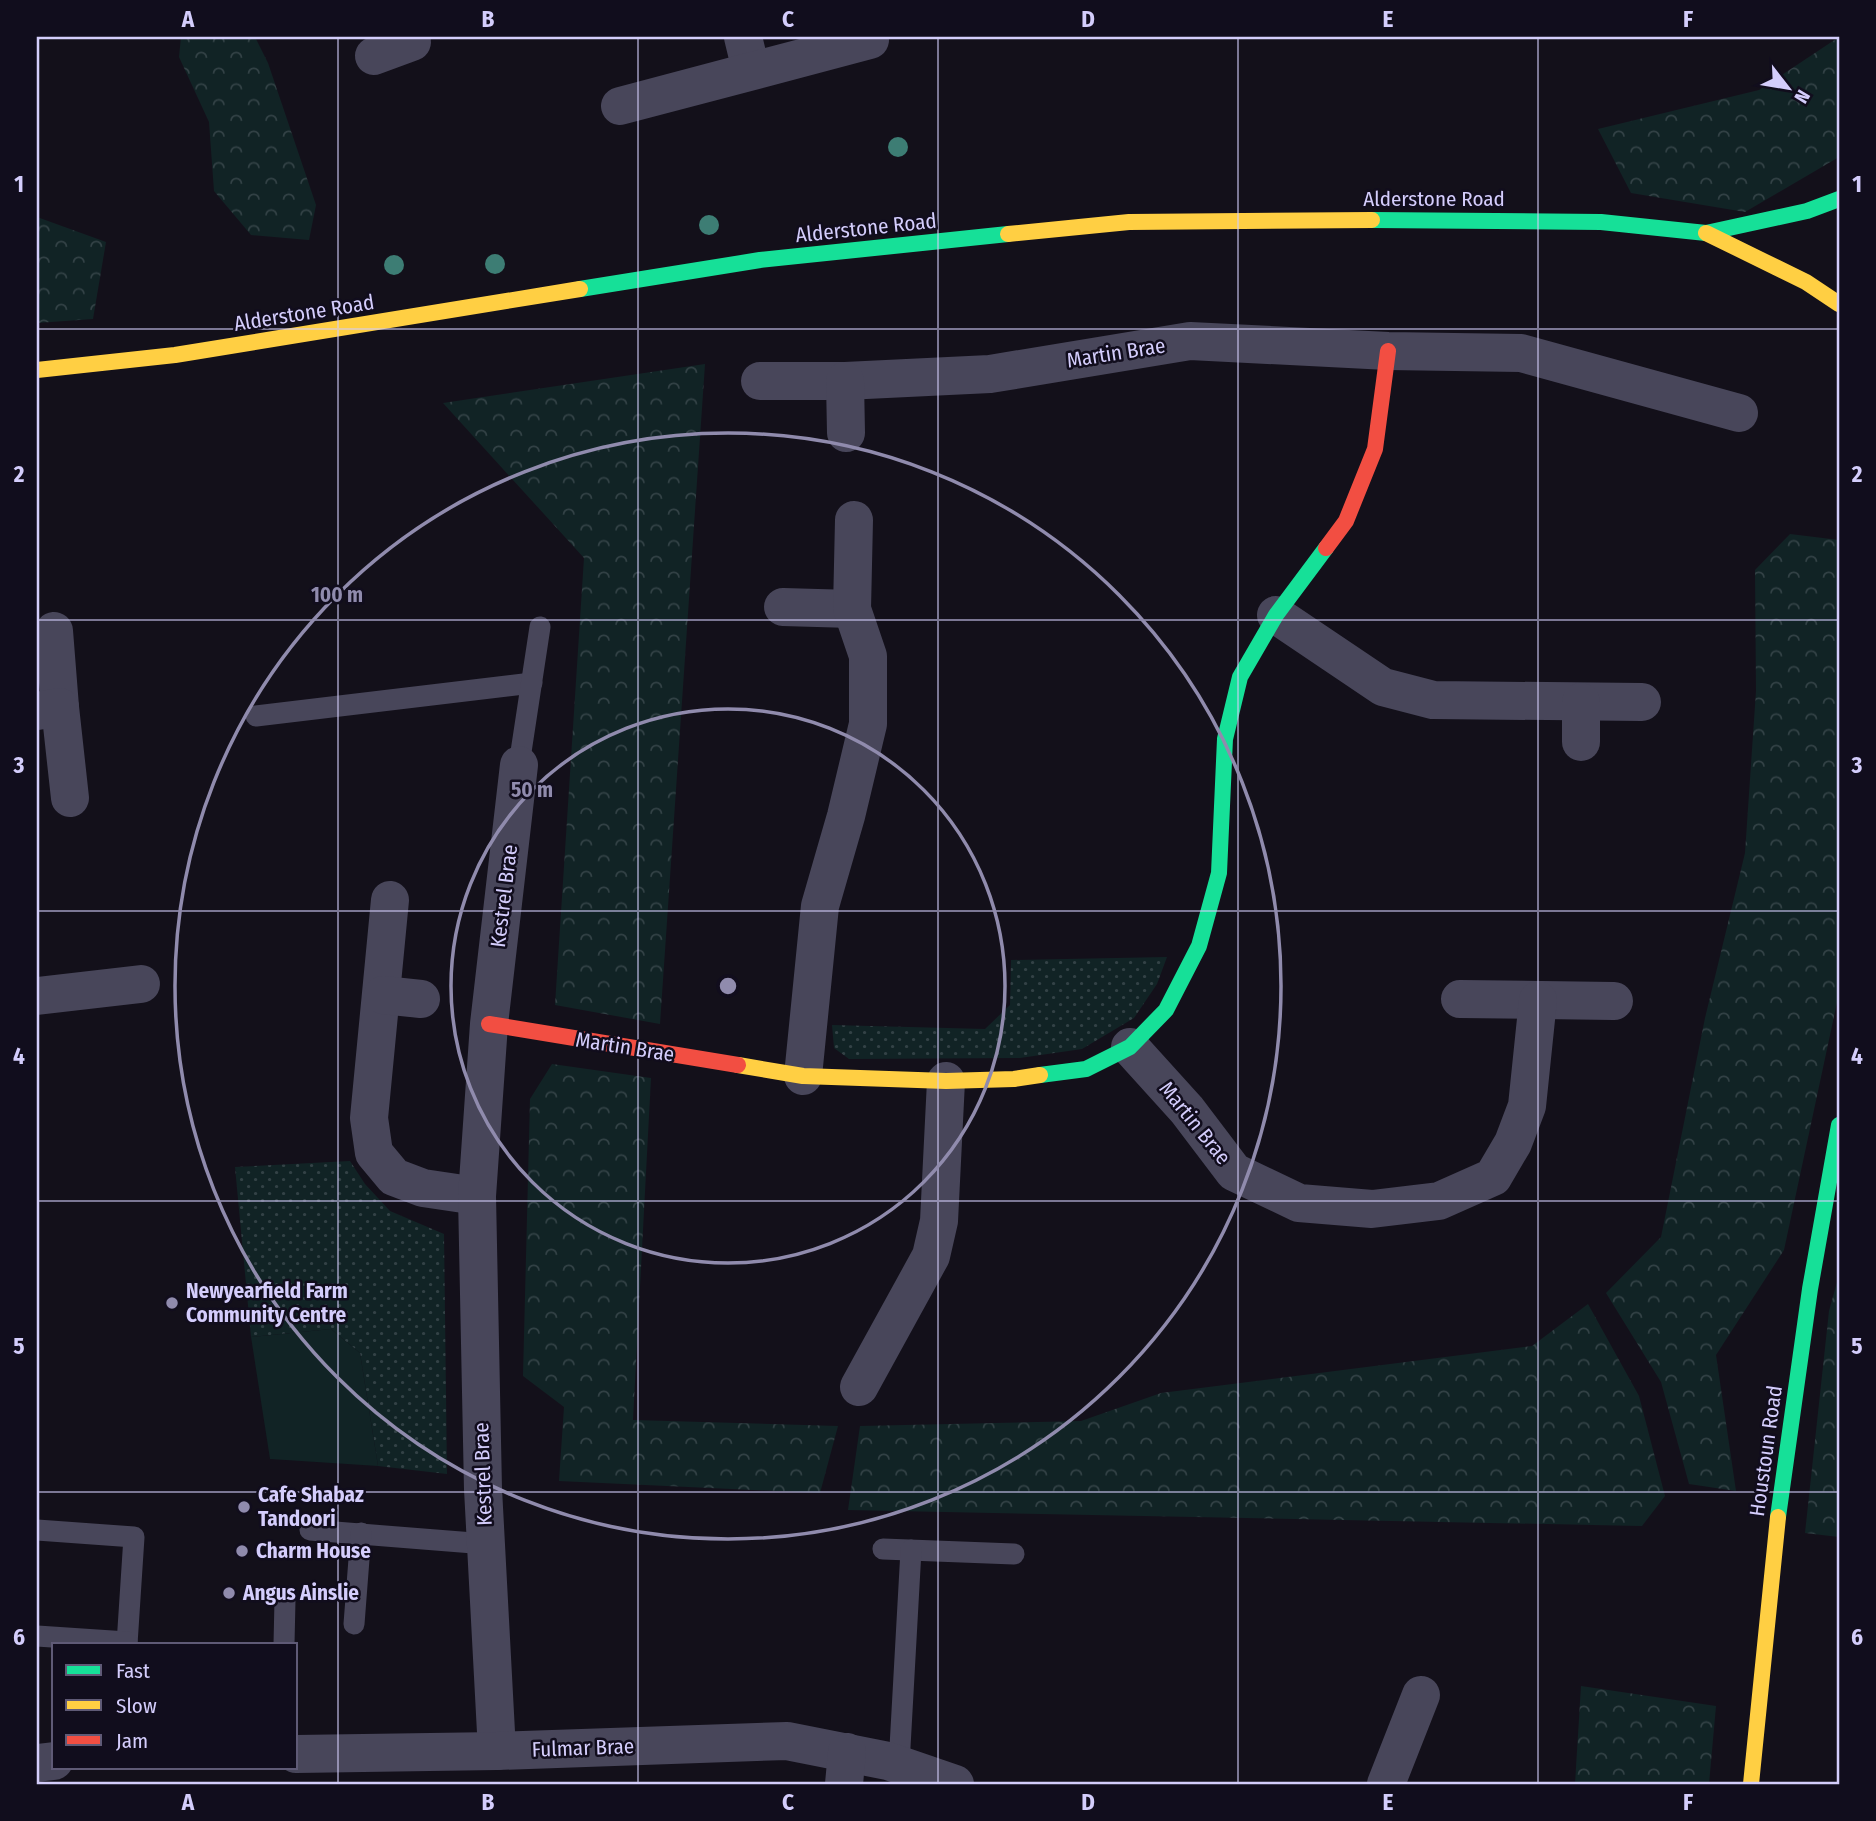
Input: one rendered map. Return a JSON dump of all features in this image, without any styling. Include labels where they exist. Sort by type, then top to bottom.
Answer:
[{"type":"street","points":[[374,56],[418,39]]},
{"type":"street","points":[[620,106],[747,53],[870,40]]},
{"type":"street","name":"Alderstone Road","points":[[37,370],[175,355],[760,260],[1129,222],[1455,219],[1601,222],[1706,233],[1807,211],[1839,200]]},
{"type":"street","name":"Alderstone Road","points":[[1706,233],[1806,282],[1839,304]]},
{"type":"street","name":"Martin Brae","points":[[760,381],[845,381],[990,374],[1190,341],[1388,351],[1521,353],[1739,412]]},
{"type":"street","name":"Martin Brae","points":[[489,1024],[803,1076],[946,1081],[1014,1079],[1086,1069],[1130,1047],[1166,1010],[1199,946],[1219,873],[1225,739],[1240,677],[1276,615],[1346,521],[1375,449],[1388,351]]},
{"type":"street","points":[[845,381],[846,433]]},
{"type":"street","points":[[803,1076],[820,906],[846,816],[867,724],[868,656],[852,608],[854,520]]},
{"type":"street","points":[[783,607],[852,608]]},
{"type":"street","points":[[1276,615],[1383,687],[1433,700],[1642,702]]},
{"type":"street","points":[[54,631],[49,709],[70,798]]},
{"type":"street","points":[[1581,702],[1581,742]]},
{"type":"street","name":"Kestrel Brae","points":[[497,1751],[482,1475],[477,1196],[489,1024],[519,765]]},
{"type":"street","points":[[390,900],[383,995],[369,1118],[374,1153],[394,1177],[423,1188],[477,1196]]},
{"type":"street","points":[[37,996],[141,984]]},
{"type":"street","points":[[383,995],[421,999]]},
{"type":"street","points":[[1460,999],[1614,1001]]},
{"type":"street","name":"Martin Brae","points":[[1130,1047],[1187,1110],[1234,1172],[1299,1203],[1372,1209],[1439,1200],[1493,1177],[1513,1143],[1527,1106],[1538,1000]]},
{"type":"street","points":[[859,1387],[931,1256],[939,1221],[946,1081]]},
{"type":"street","name":"Houstoun Road","points":[[1751,1784],[1758,1681],[1788,1444],[1839,1125]]},
{"type":"street","points":[[1386,1784],[1421,1695]]},
{"type":"street","name":"Fulmar Brae","points":[[311,1764],[497,1751],[787,1741],[845,1768],[899,1765],[956,1784]]},
{"type":"lane","points":[[519,765],[540,627]]},
{"type":"lane","points":[[256,716],[532,683]]},
{"type":"lane","points":[[37,1530],[134,1537],[127,1643],[37,1636]]},
{"type":"lane","points":[[310,1530],[486,1544]]},
{"type":"lane","points":[[354,1624],[361,1533]]},
{"type":"lane","points":[[883,1549],[1014,1554]]},
{"type":"lane","points":[[899,1765],[911,1550]]},
{"type":"lane","points":[[284,1643],[285,1600]]},
{"type":"green space","points":[[181,37],[255,37],[268,63],[316,205],[309,240],[251,235],[214,191],[209,122],[179,57]]},
{"type":"green space","points":[[1839,37],[1839,157],[1745,212],[1631,193],[1598,129],[1759,90]]},
{"type":"green space","points":[[37,217],[106,242],[93,319],[37,323]]},
{"type":"green space","points":[[705,364],[660,1024],[555,1005],[584,558],[443,403]]},
{"type":"green space","points":[[1790,534],[1839,540],[1839,993],[1784,1250],[1716,1355],[1736,1491],[1689,1484],[1661,1382],[1606,1293],[1661,1237],[1705,1018],[1745,853],[1756,691],[1755,570]]},
{"type":"green space","points":[[1167,957],[1157,984],[1134,1018],[1082,1049],[1020,1058],[849,1059],[834,1048],[832,1025],[985,1029],[1010,1005],[1011,960]]},
{"type":"green space","points":[[552,1064],[651,1078],[633,1420],[838,1426],[820,1493],[559,1481],[564,1407],[523,1376],[530,1099]]},
{"type":"green space","points":[[350,1161],[365,1184],[390,1211],[444,1234],[447,1474],[378,1466],[360,1353],[331,1329],[251,1337],[235,1167]]},
{"type":"green space","points":[[1839,1275],[1839,1537],[1805,1533],[1829,1311]]},
{"type":"green space","points":[[1588,1304],[1639,1396],[1665,1496],[1642,1526],[848,1510],[860,1426],[1081,1421],[1161,1393],[1532,1346]]},
{"type":"green space","points":[[331,1329],[360,1353],[378,1466],[270,1459],[251,1337]]},
{"type":"green space","points":[[1581,1686],[1716,1706],[1709,1784],[1575,1784]]},
{"type":"traffic: fast","points":[[1372,220],[1601,222],[1706,233],[1807,211],[1839,199]]},
{"type":"traffic: fast","points":[[580,289],[760,260],[1008,234]]},
{"type":"traffic: fast","points":[[1040,1075],[1086,1069],[1130,1047],[1166,1010],[1199,946],[1219,873],[1225,739],[1240,677],[1276,615],[1326,548]]},
{"type":"traffic: fast","points":[[1778,1517],[1810,1289],[1839,1125]]},
{"type":"traffic: slow","points":[[1008,234],[1129,222],[1372,220]]},
{"type":"traffic: slow","points":[[1706,233],[1806,282],[1839,304]]},
{"type":"traffic: slow","points":[[37,370],[175,355],[580,289]]},
{"type":"traffic: slow","points":[[738,1065],[803,1076],[946,1081],[1014,1079],[1040,1075]]},
{"type":"traffic: slow","points":[[1751,1784],[1778,1517]]},
{"type":"traffic: jam","points":[[1326,548],[1346,521],[1375,449],[1388,351]]},
{"type":"traffic: jam","points":[[489,1024],[738,1065]]},
{"type":"place","name":"Newyearfield Farm Community Centre","points":[[172,1303]]},
{"type":"place","name":"Cafe Shabaz Tandoori","points":[[244,1507]]},
{"type":"place","name":"Charm House","points":[[242,1551]]},
{"type":"place","name":"Angus Ainslie","points":[[229,1593]]}]
